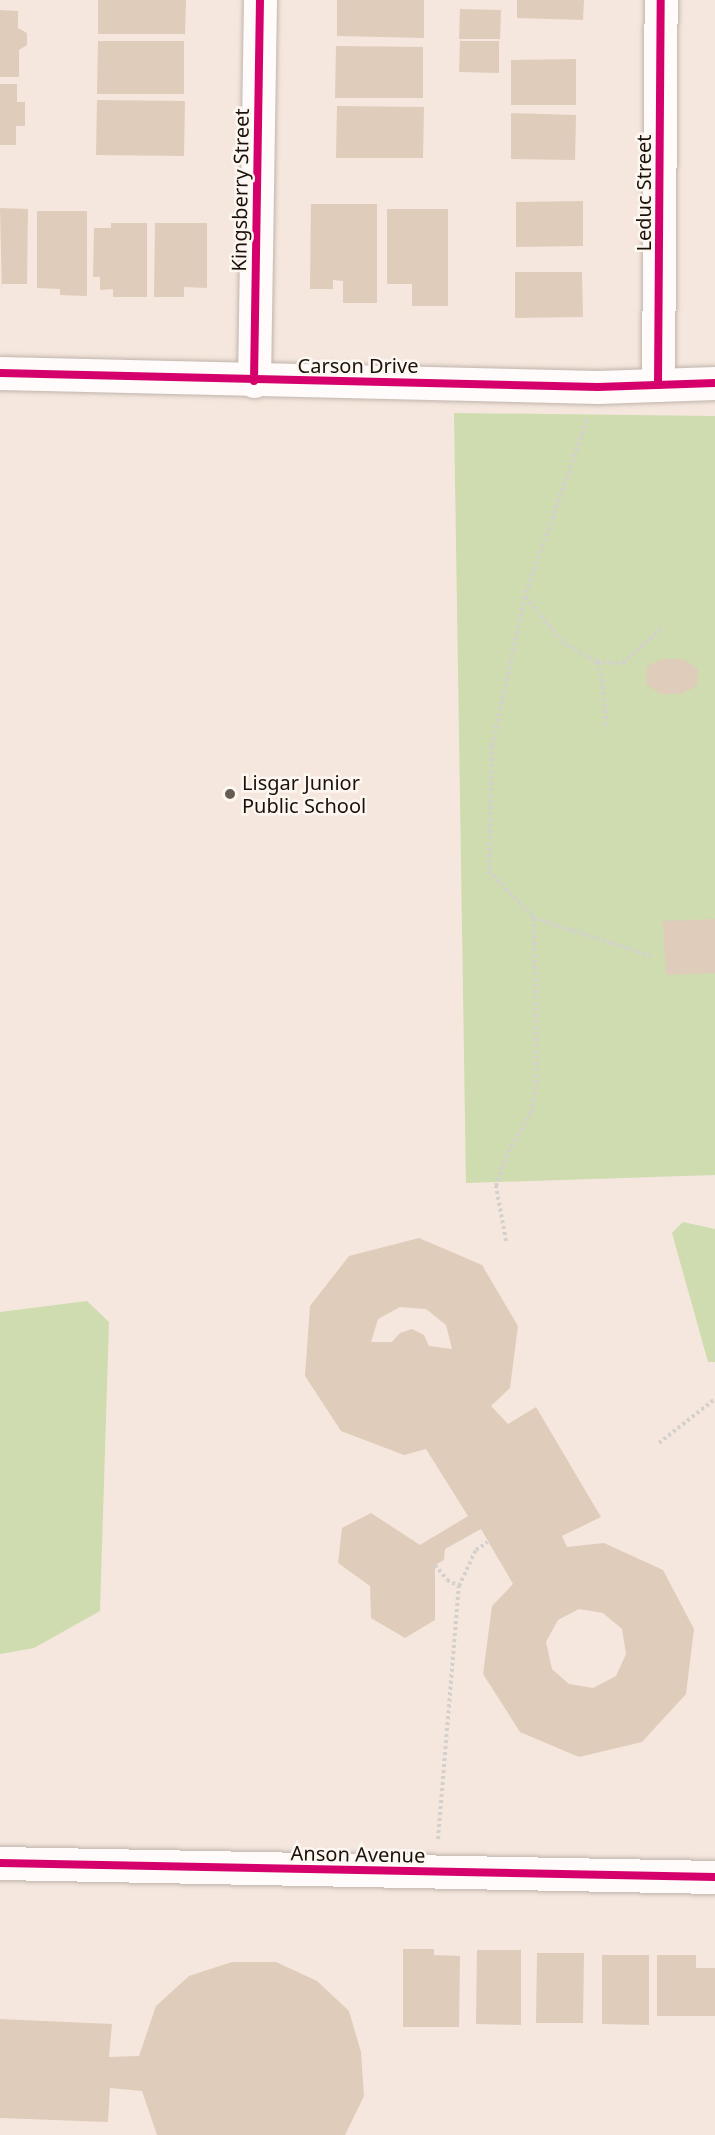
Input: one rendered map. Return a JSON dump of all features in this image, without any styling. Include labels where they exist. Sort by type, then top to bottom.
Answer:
[{"type":"street","name":"Kingsberry Street","points":[[254,381],[260,0]]},
{"type":"street","name":"Leduc Street","points":[[658,386],[661,0]]},
{"type":"street","name":"Carson Drive","points":[[0,373],[254,381],[598,387],[715,383]]},
{"type":"street","name":"Anson Avenue","points":[[0,1863],[715,1877]]},
{"type":"path","points":[[598,387],[525,596],[492,746],[489,871],[534,918],[654,957]]},
{"type":"path","points":[[525,596],[563,644],[597,662],[623,663],[661,629]]},
{"type":"path","points":[[597,662],[602,680],[606,729]]},
{"type":"path","points":[[506,1240],[496,1186],[508,1152],[531,1113],[537,1083],[534,918]]},
{"type":"path","points":[[659,1443],[715,1399]]},
{"type":"path","points":[[435,1872],[459,1586],[476,1550],[488,1542]]},
{"type":"path","points":[[435,1565],[447,1580],[459,1586]]},
{"type":"green space","points":[[454,413],[715,416],[715,1175],[466,1183]]},
{"type":"green space","points":[[683,1222],[715,1229],[715,1362],[708,1362],[672,1233]]},
{"type":"green space","points":[[87,1301],[109,1322],[100,1611],[34,1648],[0,1654],[0,1312]]},
{"type":"building","points":[[98,0],[186,0],[185,34],[98,34]]},
{"type":"building","points":[[337,0],[424,0],[424,38],[337,36]]},
{"type":"building","points":[[517,0],[584,0],[583,20],[517,18]]},
{"type":"building","points":[[460,9],[501,10],[500,39],[459,39]]},
{"type":"building","points":[[0,10],[18,11],[18,28],[27,33],[27,45],[19,50],[19,77],[0,77]]},
{"type":"building","points":[[98,41],[184,41],[184,94],[97,94]]},
{"type":"building","points":[[460,41],[499,41],[499,73],[459,72]]},
{"type":"building","points":[[336,46],[423,47],[423,98],[335,98]]},
{"type":"building","points":[[576,59],[576,105],[511,105],[511,60]]},
{"type":"building","points":[[0,84],[17,84],[17,102],[25,102],[25,126],[16,126],[16,145],[0,145]]},
{"type":"building","points":[[97,100],[185,101],[184,156],[96,155]]},
{"type":"building","points":[[337,106],[424,107],[423,158],[336,158]]},
{"type":"building","points":[[511,113],[576,115],[575,160],[511,159]]},
{"type":"building","points":[[583,201],[583,246],[516,247],[516,202]]},
{"type":"building","points":[[311,204],[377,204],[377,303],[343,303],[343,281],[333,280],[333,289],[310,289]]},
{"type":"building","points":[[0,208],[28,209],[27,284],[2,284],[2,295]]},
{"type":"building","points":[[387,209],[448,209],[448,306],[412,306],[412,284],[387,284]]},
{"type":"building","points":[[37,211],[87,211],[87,296],[60,295],[60,289],[37,288]]},
{"type":"building","points":[[111,223],[147,223],[147,297],[113,297],[113,289],[100,290],[100,277],[93,277],[94,228],[111,228]]},
{"type":"building","points":[[155,223],[207,223],[207,288],[184,287],[184,297],[154,297]]},
{"type":"building","points":[[515,272],[582,272],[583,317],[515,318]]},
{"type":"building","points":[[662,659],[683,659],[698,669],[697,686],[681,694],[661,694],[646,684],[647,666]]},
{"type":"building","points":[[715,919],[715,973],[666,975],[663,921]]},
{"type":"building","points":[[419,1238],[482,1265],[518,1326],[510,1388],[491,1406],[508,1424],[536,1407],[601,1517],[562,1536],[567,1547],[604,1543],[663,1570],[694,1629],[686,1694],[642,1742],[579,1757],[520,1732],[483,1674],[492,1606],[513,1584],[481,1529],[445,1549],[444,1560],[435,1565],[435,1620],[405,1638],[371,1618],[370,1586],[338,1563],[342,1528],[371,1513],[420,1545],[468,1516],[426,1449],[404,1455],[341,1431],[305,1376],[310,1306],[349,1256]],"holes":[[[400,1307],[426,1309],[446,1325],[452,1349],[429,1346],[424,1335],[412,1329],[400,1333],[392,1342],[371,1342],[378,1319]],[[579,1609],[603,1613],[622,1629],[626,1654],[616,1676],[593,1688],[569,1684],[552,1669],[546,1642],[558,1620]]]},
{"type":"building","points":[[403,1949],[434,1949],[434,1955],[460,1956],[459,2027],[403,2027]]},
{"type":"building","points":[[477,1950],[521,1950],[521,2025],[476,2024]]},
{"type":"building","points":[[537,1953],[584,1953],[583,2023],[536,2023]]},
{"type":"building","points":[[602,1955],[649,1955],[649,2025],[602,2024]]},
{"type":"building","points":[[657,1955],[696,1955],[696,1968],[715,1968],[715,2016],[657,2016]]},
{"type":"building","points":[[232,1962],[276,1962],[317,1981],[349,2011],[361,2052],[364,2096],[345,2135],[157,2135],[142,2091],[110,2088],[108,2122],[0,2118],[0,2019],[112,2024],[109,2057],[139,2056],[156,2006],[189,1976]]},
{"type":"cycle path","points":[[254,381],[260,0]]},
{"type":"cycle path","points":[[658,385],[661,0]]},
{"type":"cycle path","points":[[0,373],[598,387],[715,383]]},
{"type":"cycle path","points":[[0,1863],[715,1877]]},
{"type":"place","name":"Lisgar Junior Public School","points":[[230,794]]}]
